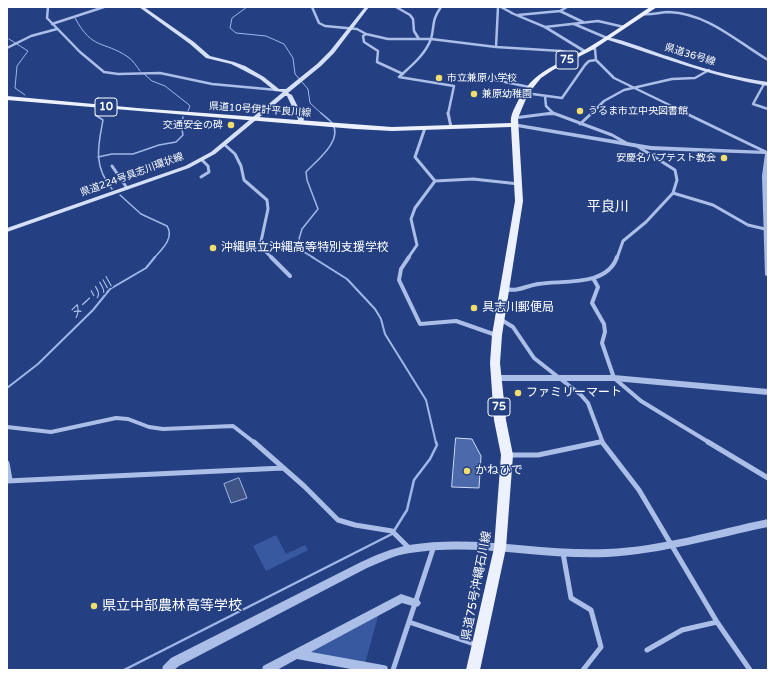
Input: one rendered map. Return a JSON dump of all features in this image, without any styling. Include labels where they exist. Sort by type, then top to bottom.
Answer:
[{"type":"main road","points":[[141,7],[162,20],[174,32],[199,48],[208,57],[245,69],[273,85],[277,90],[286,92],[290,95],[301,119],[300,123]]},
{"type":"main road","name":"県道224号具志川環状線","points":[[7,230],[202,160],[225,145],[327,58],[367,7]]},
{"type":"main road","name":"県道75号沖縄石川線","points":[[473,670],[500,548],[506,455],[500,420],[494,363],[497,335],[515,233],[519,184],[513,121],[527,90],[552,69],[592,48],[648,10]]},
{"type":"main road","name":"県道36号線","points":[[607,38],[709,70],[766,84]]},
{"type":"main road","name":"県道10号伊計平良川線","points":[[7,98],[254,120],[377,128],[451,127],[513,121]]},
{"type":"street","points":[[48,7],[47,18],[52,24],[98,68],[106,72],[160,73],[212,84],[277,90]]},
{"type":"street","points":[[52,24],[104,7]]},
{"type":"street","points":[[312,7],[319,23],[325,26],[351,28],[364,31],[366,34],[388,39],[431,39],[496,47],[561,51],[577,55]]},
{"type":"street","points":[[396,7],[410,15],[413,19],[414,31],[419,39]]},
{"type":"street","points":[[441,7],[432,18],[431,39],[423,54],[399,78],[454,86],[448,112],[451,127]]},
{"type":"street","points":[[496,47],[498,7]]},
{"type":"street","points":[[501,7],[545,28],[585,51]]},
{"type":"street","points":[[550,7],[555,11]]},
{"type":"street","points":[[560,11],[567,7]]},
{"type":"street","points":[[648,10],[650,15],[668,12],[698,18],[734,35],[768,60]]},
{"type":"street","points":[[518,15],[560,11],[584,22]]},
{"type":"street","points":[[545,28],[598,21],[624,27]]},
{"type":"street","points":[[573,24],[607,38]]},
{"type":"street","points":[[7,48],[31,36],[57,29]]},
{"type":"street","points":[[366,34],[363,36],[364,42],[378,51],[379,54],[376,62],[403,74]]},
{"type":"street","points":[[592,48],[595,49],[596,60],[614,78],[768,153]]},
{"type":"street","points":[[486,78],[545,96],[562,98],[585,65],[589,61],[596,60]]},
{"type":"street","points":[[580,124],[604,102],[631,87],[672,79],[695,78],[709,70]]},
{"type":"street","points":[[766,84],[753,104],[768,109]]},
{"type":"street","points":[[505,289],[514,292],[536,284],[593,278],[603,274],[614,266],[623,241],[646,222],[673,193],[677,180],[675,170],[634,146],[612,135],[553,113],[546,106],[545,96]]},
{"type":"street","points":[[513,121],[553,113]]},
{"type":"street","points":[[513,121],[634,146],[768,153]]},
{"type":"street","points":[[425,128],[414,157],[419,164],[433,176],[435,181]]},
{"type":"street","points":[[225,145],[235,154],[241,166],[244,180],[267,200],[268,209],[260,246],[290,276]]},
{"type":"street","points":[[768,153],[765,176],[768,275]]},
{"type":"street","points":[[200,177],[209,172],[208,166],[202,160]]},
{"type":"street","points":[[112,166],[127,188]]},
{"type":"street","points":[[435,181],[473,179],[519,184]]},
{"type":"street","points":[[435,181],[415,208],[412,219],[417,245],[401,269],[399,280],[420,324],[456,321],[497,335]]},
{"type":"street","points":[[673,193],[713,205],[748,225],[766,229]]},
{"type":"street","points":[[593,278],[597,283],[598,289],[592,303],[604,324],[605,332],[602,342],[614,378],[641,401],[768,478]]},
{"type":"street","points":[[500,319],[513,327],[534,358],[556,377],[581,395],[588,403],[602,441],[639,490],[717,622],[750,670]]},
{"type":"street","points":[[496,378],[614,378],[768,392]]},
{"type":"street","points":[[7,427],[51,432],[116,418],[128,419],[149,427],[163,430],[233,426],[247,435],[338,520],[355,525],[392,531],[410,549]]},
{"type":"street","points":[[506,455],[538,455],[602,441]]},
{"type":"street","points":[[7,463],[8,481],[282,468]]},
{"type":"street","points":[[167,670],[175,662],[364,565],[386,555],[410,549],[434,546],[500,548],[564,553],[645,551],[768,523]]},
{"type":"street","points":[[393,670],[434,546]]},
{"type":"street","points":[[564,553],[571,598],[591,610],[601,647],[583,670]]},
{"type":"street","points":[[267,670],[401,598],[416,603]]},
{"type":"street","points":[[409,622],[479,646]]},
{"type":"street","points":[[647,650],[682,630],[717,622]]},
{"type":"street","points":[[296,654],[383,670]]},
{"type":"shaded area","points":[[239,478],[247,498],[231,503],[224,484]]},
{"type":"shaded area","points":[[276,535],[286,554],[305,545],[308,550],[266,571],[253,546]]},
{"type":"shaded area","points":[[380,609],[364,667],[296,654]]},
{"type":"building","name":"かねひで","points":[[456,438],[472,439],[481,456],[479,488],[452,487]]},
{"type":"waterway","points":[[247,7],[232,18],[230,28],[236,33],[266,36],[284,44],[293,58],[295,74],[308,89],[310,103],[322,114]]},
{"type":"waterway","points":[[75,18],[87,36],[99,44],[112,48],[128,57],[140,71]]},
{"type":"waterway","name":"ヌーリ川","points":[[9,39],[28,51],[17,66],[15,88],[25,95]]},
{"type":"waterway","points":[[144,74],[152,81],[165,86],[188,104],[190,106],[188,111]]},
{"type":"waterway","points":[[314,258],[304,252],[299,239],[302,229],[318,209],[307,180],[306,172],[327,150],[332,143],[334,136],[335,130],[332,123],[321,113]]},
{"type":"waterway","name":"ヌーリ川","points":[[95,115],[103,120],[98,157]]},
{"type":"waterway","points":[[98,157],[112,154],[133,154],[159,145],[176,142],[183,135],[181,125],[183,117]]},
{"type":"waterway","name":"ヌーリ川","points":[[98,157],[102,172],[112,189]]},
{"type":"waterway","name":"ヌーリ川","points":[[120,195],[141,214],[167,226],[169,235],[166,244],[154,258]]},
{"type":"waterway","name":"ヌーリ川","points":[[7,388],[38,364],[93,310],[110,289],[146,268],[155,257]]},
{"type":"waterway","points":[[312,257],[347,279],[375,309],[381,319],[385,334],[426,400],[436,443]]},
{"type":"waterway","points":[[124,670],[392,534],[407,510],[414,480],[430,459],[437,445],[436,442]]},
{"type":"place","name":"市立兼原小学校","points":[[439,78]]},
{"type":"place","name":"兼原幼稚園","points":[[474,94]]},
{"type":"place","name":"うるま市立中央図書館","points":[[580,111]]},
{"type":"place","name":"交通安全の碑","points":[[231,125]]},
{"type":"place","name":"安慶名バプテスト教会","points":[[724,158]]},
{"type":"place","name":"沖縄県立沖縄高等特別支援学校","points":[[213,248]]},
{"type":"place","name":"具志川郵便局","points":[[474,308]]},
{"type":"place","name":"ファミリーマート","points":[[518,393]]},
{"type":"place","name":"かねひで","points":[[467,471]]},
{"type":"place","name":"県立中部農林高等学校","points":[[94,606]]},
{"type":"district","name":"平良川","points":[[608,207]]}]
